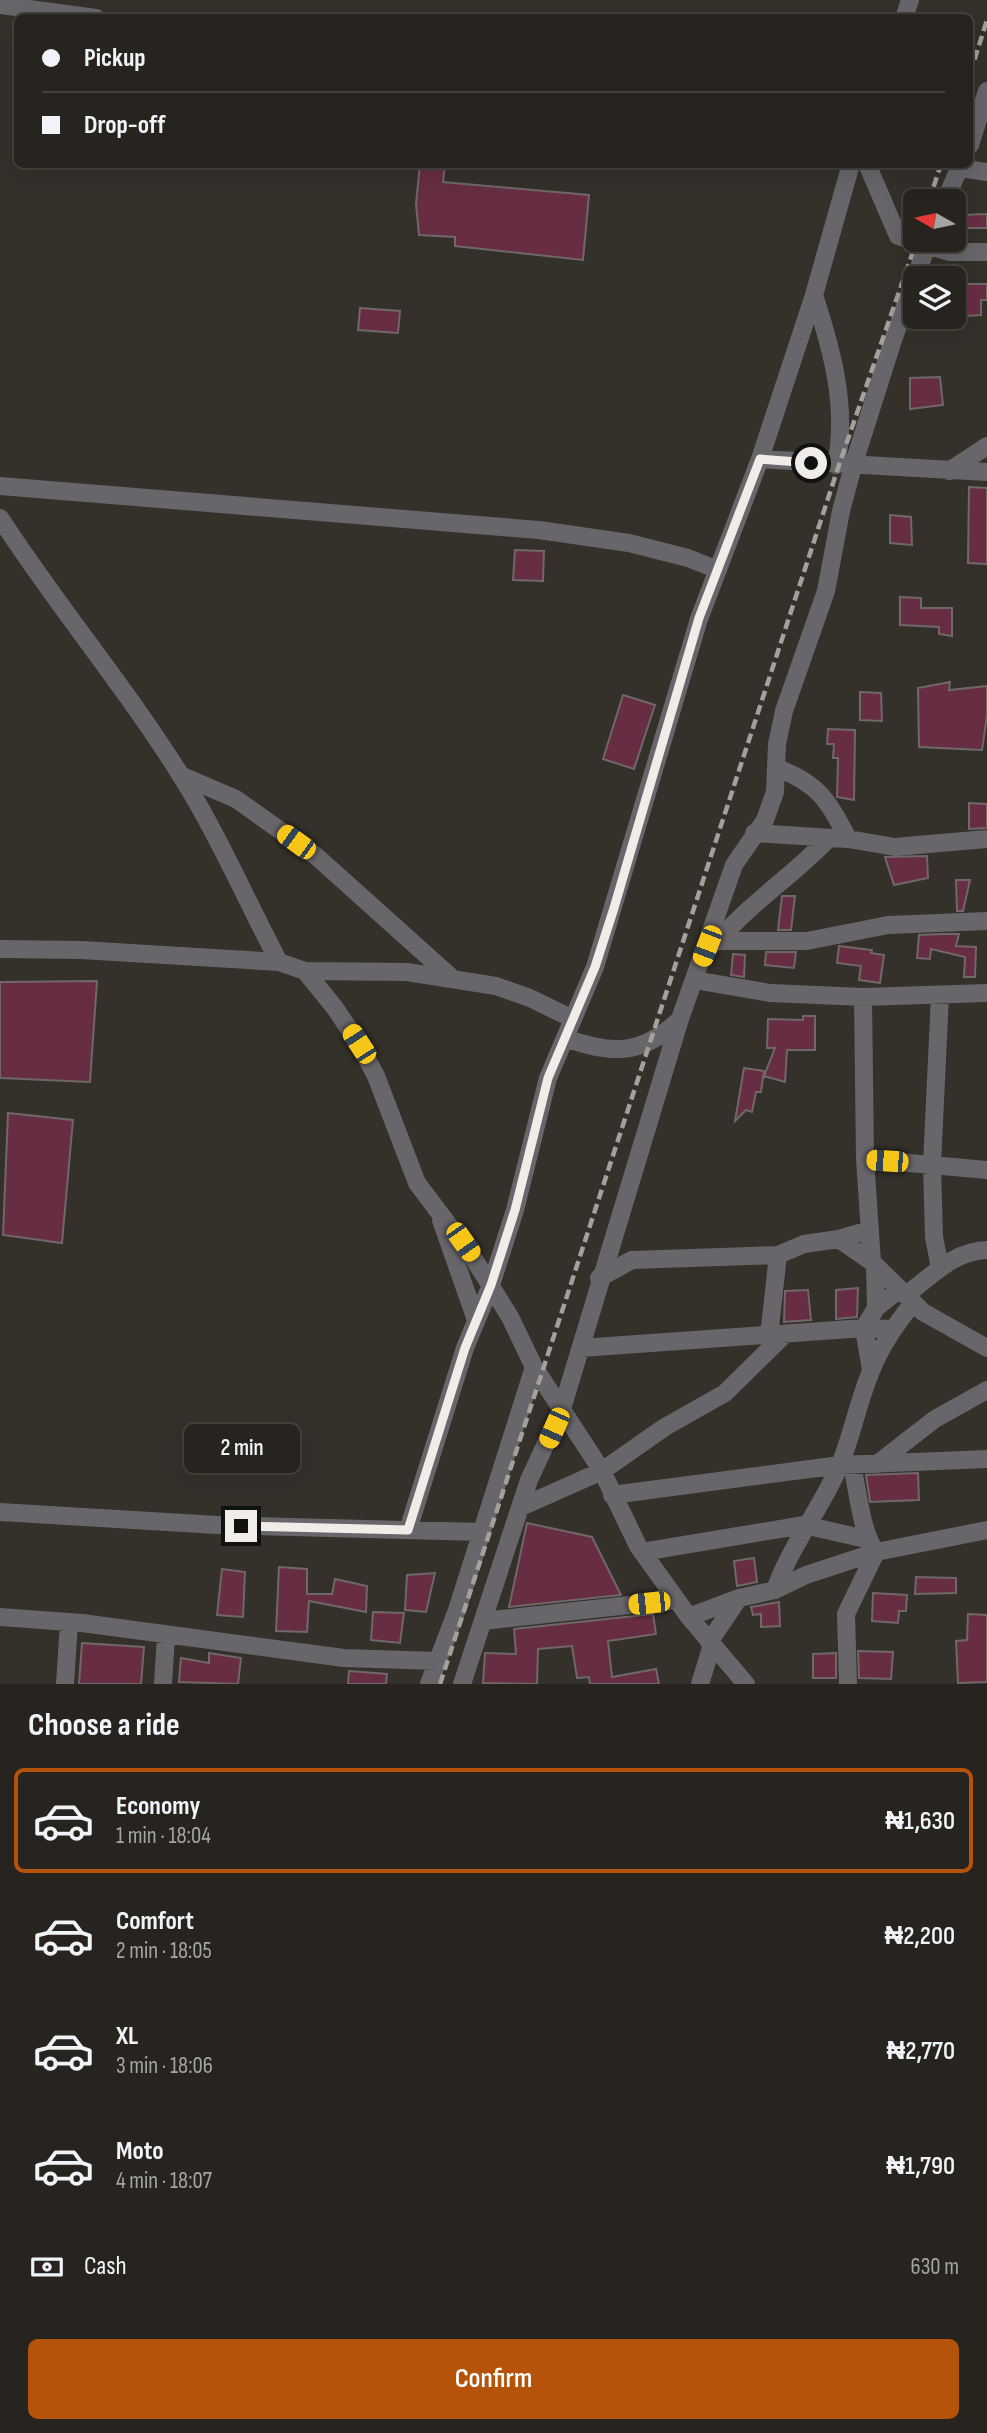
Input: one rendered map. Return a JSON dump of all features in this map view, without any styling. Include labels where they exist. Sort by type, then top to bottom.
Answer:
[{"type":"street","points":[[0,5],[66,14]]},
{"type":"street","points":[[973,136],[987,92]]},
{"type":"street","points":[[408,1530],[476,1320],[491,1285],[515,1210],[548,1078],[614,908],[699,618],[760,459],[814,295],[850,168]]},
{"type":"street","points":[[869,168],[898,236],[903,237]]},
{"type":"street","points":[[950,189],[960,168]]},
{"type":"street","points":[[970,168],[987,172]]},
{"type":"street","points":[[845,465],[924,252]]},
{"type":"street","points":[[966,252],[987,252]]},
{"type":"street","points":[[462,1684],[530,1480],[562,1409],[599,1278],[680,1019],[694,980],[712,944],[734,865],[765,820],[775,792],[777,744],[783,711],[826,591],[841,511],[845,465],[842,421],[832,354],[814,295]]},
{"type":"street","points":[[947,471],[987,446]]},
{"type":"street","points":[[760,459],[987,472]]},
{"type":"street","points":[[0,486],[539,530],[629,543],[688,558],[718,570]]},
{"type":"street","points":[[0,518],[46,586],[105,662],[180,775],[279,962]]},
{"type":"street","points":[[777,768],[816,787],[828,802],[848,839]]},
{"type":"street","points":[[180,775],[236,799],[316,856],[452,978]]},
{"type":"street","points":[[754,833],[848,839],[895,847],[987,839]]},
{"type":"street","points":[[712,944],[736,919],[803,865],[829,838]]},
{"type":"street","points":[[712,944],[807,942],[888,925],[987,921]]},
{"type":"street","points":[[0,949],[81,950],[279,962],[305,971],[381,971],[452,978],[496,986],[530,998],[573,1019]]},
{"type":"street","points":[[305,971],[359,1044],[376,1076],[418,1183],[440,1216],[453,1228],[491,1285],[534,1367],[602,1471],[642,1552],[689,1617],[746,1684]]},
{"type":"street","points":[[694,980],[770,993],[863,997],[987,993]]},
{"type":"street","points":[[940,995],[932,1164],[934,1237],[940,1268]]},
{"type":"street","points":[[863,997],[865,1159],[876,1308],[864,1328],[871,1370]]},
{"type":"street","points":[[565,1038],[598,1049],[638,1047],[660,1038],[680,1019]]},
{"type":"street","points":[[865,1159],[987,1170]]},
{"type":"street","points":[[440,1216],[476,1320]]},
{"type":"street","points":[[599,1278],[632,1260],[778,1255],[804,1244],[839,1239],[870,1230]]},
{"type":"street","points":[[839,1239],[874,1264],[923,1312],[987,1348]]},
{"type":"street","points":[[876,1308],[906,1296],[940,1268],[966,1252],[987,1250]]},
{"type":"street","points":[[521,1507],[602,1471],[665,1427],[725,1393],[776,1336],[778,1255]]},
{"type":"street","points":[[775,1590],[804,1525],[846,1465],[871,1370],[906,1296]]},
{"type":"street","points":[[581,1348],[864,1328],[892,1329]]},
{"type":"street","points":[[429,1684],[457,1610],[534,1367]]},
{"type":"street","points":[[877,1464],[935,1419],[987,1390]]},
{"type":"street","points":[[612,1495],[846,1465],[987,1459]]},
{"type":"street","points":[[846,1465],[871,1546],[846,1614],[848,1684]]},
{"type":"street","points":[[0,1512],[109,1521],[480,1532]]},
{"type":"street","points":[[642,1552],[804,1525],[871,1546]]},
{"type":"street","points":[[689,1617],[739,1598],[775,1590],[871,1546],[985,1534]]},
{"type":"street","points":[[700,1684],[711,1644],[739,1598]]},
{"type":"street","points":[[483,1621],[676,1600]]},
{"type":"street","points":[[0,1617],[69,1623],[344,1658],[437,1661]]},
{"type":"street","points":[[65,1684],[69,1623]]},
{"type":"street","points":[[163,1684],[166,1636]]},
{"type":"building","points":[[420,168],[445,168],[443,182],[589,195],[583,260],[455,246],[455,237],[419,235],[416,204]]},
{"type":"building","points":[[987,214],[987,228],[966,228],[966,215]]},
{"type":"building","points":[[966,284],[987,284],[987,300],[981,300],[981,315],[966,316]]},
{"type":"building","points":[[360,308],[400,311],[398,333],[358,330]]},
{"type":"building","points":[[940,377],[943,405],[910,409],[910,378]]},
{"type":"building","points":[[969,487],[987,488],[987,564],[968,563]]},
{"type":"building","points":[[890,515],[911,517],[912,545],[890,543]]},
{"type":"building","points":[[515,550],[544,551],[543,581],[513,580]]},
{"type":"building","points":[[900,597],[921,598],[921,608],[952,608],[952,636],[939,634],[939,627],[900,625]]},
{"type":"building","points":[[950,682],[949,690],[987,686],[987,716],[982,750],[919,747],[918,688]]},
{"type":"building","points":[[860,692],[881,693],[882,721],[860,720]]},
{"type":"building","points":[[623,695],[655,705],[634,769],[603,759]]},
{"type":"building","points":[[828,729],[855,730],[854,800],[837,797],[838,758],[833,758],[834,744],[827,744]]},
{"type":"building","points":[[969,803],[987,804],[987,828],[969,829]]},
{"type":"building","points":[[927,856],[928,878],[894,885],[885,857]]},
{"type":"building","points":[[956,880],[970,880],[963,911],[957,911]]},
{"type":"building","points":[[782,896],[795,896],[791,930],[778,930]]},
{"type":"building","points":[[959,934],[956,946],[976,947],[975,977],[964,977],[965,957],[931,949],[930,959],[917,958],[919,935]]},
{"type":"building","points":[[839,946],[872,950],[871,953],[884,955],[880,983],[859,980],[861,966],[837,963]]},
{"type":"building","points":[[766,952],[796,952],[794,968],[765,965]]},
{"type":"building","points":[[733,954],[745,955],[744,977],[731,975]]},
{"type":"building","points":[[97,981],[90,1082],[0,1078],[0,982]]},
{"type":"building","points":[[803,1016],[815,1016],[815,1050],[787,1050],[785,1082],[764,1076],[775,1048],[767,1048],[768,1019],[803,1020]]},
{"type":"building","points":[[744,1068],[764,1071],[761,1092],[756,1092],[752,1112],[746,1110],[735,1121]]},
{"type":"building","points":[[8,1113],[73,1120],[62,1243],[3,1235]]},
{"type":"building","points":[[858,1288],[857,1317],[836,1319],[836,1290]]},
{"type":"building","points":[[808,1290],[811,1320],[784,1322],[785,1291]]},
{"type":"building","points":[[918,1473],[919,1500],[870,1502],[866,1475]]},
{"type":"building","points":[[527,1523],[592,1537],[621,1595],[509,1607]]},
{"type":"building","points":[[754,1558],[757,1582],[737,1586],[734,1561]]},
{"type":"building","points":[[279,1567],[307,1569],[307,1594],[332,1594],[335,1579],[367,1586],[366,1612],[309,1601],[307,1632],[276,1631]]},
{"type":"building","points":[[222,1569],[245,1572],[243,1617],[217,1615]]},
{"type":"building","points":[[435,1573],[426,1612],[405,1610],[407,1575]]},
{"type":"building","points":[[916,1577],[956,1578],[956,1593],[915,1594]]},
{"type":"building","points":[[873,1593],[907,1595],[906,1611],[899,1611],[898,1623],[872,1621]]},
{"type":"building","points":[[779,1602],[780,1626],[761,1627],[761,1614],[753,1615],[751,1607]]},
{"type":"building","points":[[373,1612],[404,1613],[400,1643],[371,1640]]},
{"type":"building","points":[[653,1614],[656,1634],[608,1641],[612,1677],[656,1669],[659,1684],[590,1684],[589,1677],[577,1678],[572,1646],[538,1649],[537,1684],[483,1683],[485,1653],[516,1654],[514,1629]]},
{"type":"building","points":[[968,1614],[987,1615],[987,1682],[958,1683],[956,1641],[967,1640]]},
{"type":"building","points":[[82,1643],[144,1647],[141,1684],[79,1684]]},
{"type":"building","points":[[858,1651],[893,1652],[891,1679],[859,1678]]},
{"type":"building","points":[[209,1653],[241,1658],[238,1684],[179,1682],[181,1658],[209,1663]]},
{"type":"building","points":[[836,1653],[836,1678],[813,1678],[813,1654]]},
{"type":"building","points":[[349,1671],[387,1674],[386,1684],[348,1684]]},
{"type":"railway","points":[[973,64],[987,20]]},
{"type":"railway","points":[[933,189],[940,168]]},
{"type":"railway","points":[[440,1684],[839,465],[913,252]]},
{"type":"route","points":[[241,1526],[408,1530],[465,1348],[491,1285],[515,1210],[533,1128],[548,1078],[595,967],[614,908],[699,618],[760,459],[811,463]]}]
